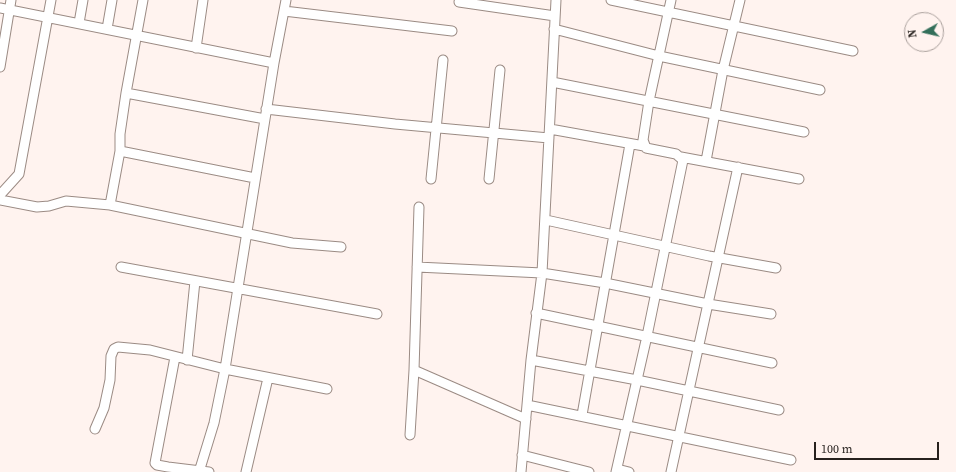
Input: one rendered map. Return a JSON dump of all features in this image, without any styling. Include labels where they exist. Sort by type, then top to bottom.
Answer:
[{"type":"street","points":[[0,67],[4,9],[11,0]]},
{"type":"street","points":[[0,196],[19,174],[51,0]]},
{"type":"street","points":[[79,23],[83,0]]},
{"type":"street","points":[[107,29],[112,0]]},
{"type":"street","points":[[110,205],[120,151],[120,134],[126,93],[143,0]]},
{"type":"street","points":[[196,48],[203,0]]},
{"type":"street","points":[[199,472],[214,423],[225,369],[266,109],[286,0]]},
{"type":"street","points":[[521,472],[531,360],[542,273],[546,220],[556,0]]},
{"type":"street","points":[[611,0],[853,51]]},
{"type":"street","points":[[644,146],[643,140],[650,101],[672,0]]},
{"type":"street","points":[[706,161],[723,70],[740,0]]},
{"type":"street","points":[[459,2],[555,16]]},
{"type":"street","points":[[4,9],[274,63]]},
{"type":"street","points":[[284,11],[452,31]]},
{"type":"street","points":[[554,29],[659,56],[820,90]]},
{"type":"street","points":[[431,179],[443,60]]},
{"type":"street","points":[[488,179],[500,70]]},
{"type":"street","points":[[552,82],[804,132]]},
{"type":"street","points":[[126,93],[265,119]]},
{"type":"street","points":[[266,109],[436,128],[493,133],[550,134],[630,144],[644,146],[681,157],[799,179]]},
{"type":"street","points":[[582,415],[630,144]]},
{"type":"street","points":[[120,151],[255,178]]},
{"type":"street","points":[[629,472],[616,471],[647,336],[664,246],[682,168],[681,157]]},
{"type":"street","points":[[672,472],[698,348],[720,258],[738,167]]},
{"type":"street","points":[[0,200],[37,207],[49,206],[66,201],[110,205],[292,243],[341,247]]},
{"type":"street","points":[[410,435],[414,370],[419,207]]},
{"type":"street","points":[[546,220],[720,258],[776,268]]},
{"type":"street","points":[[121,267],[377,314]]},
{"type":"street","points":[[417,267],[542,273],[656,292],[708,304],[771,314]]},
{"type":"street","points":[[187,360],[195,281]]},
{"type":"street","points":[[536,313],[772,363]]},
{"type":"street","points":[[95,429],[104,408],[110,380],[111,356],[114,349],[124,347],[150,350],[225,369],[327,390]]},
{"type":"street","points":[[175,357],[155,463],[167,470],[209,472]]},
{"type":"street","points":[[531,360],[637,380],[778,410]]},
{"type":"street","points":[[414,370],[526,419]]},
{"type":"street","points":[[246,472],[268,378]]},
{"type":"street","points":[[527,405],[582,415],[679,438],[791,460]]},
{"type":"street","points":[[522,455],[589,472]]}]
